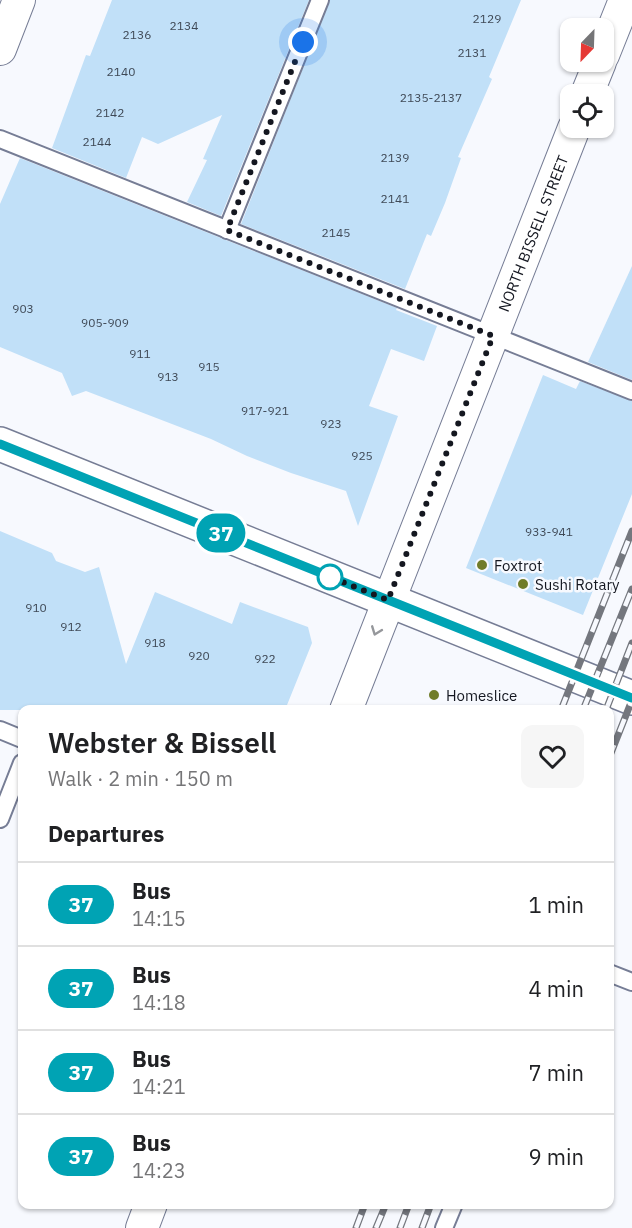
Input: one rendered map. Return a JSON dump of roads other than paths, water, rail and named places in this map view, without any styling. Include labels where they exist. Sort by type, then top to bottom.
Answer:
[{"type":"street","points":[[0,49],[19,0]]},
{"type":"street","points":[[614,28],[625,0]]},
{"type":"street","name":"NORTH BISSELL STREET","points":[[347,705],[570,138]]},
{"type":"street","points":[[0,444],[632,698]]},
{"type":"street","points":[[142,1228],[149,1209]]},
{"type":"lane","points":[[227,230],[320,0]]},
{"type":"lane","points":[[0,139],[632,391]]},
{"type":"lane","points":[[0,730],[18,737]]},
{"type":"lane","points":[[0,819],[18,773]]},
{"type":"lane","points":[[614,975],[632,982]]},
{"type":"lane","points":[[444,1228],[452,1209]]},
{"type":"railway","points":[[563,705],[632,531]]},
{"type":"railway","points":[[585,705],[632,589]]},
{"type":"railway","points":[[608,705],[632,643]]},
{"type":"railway","points":[[614,745],[632,700]]},
{"type":"railway","points":[[356,1228],[363,1209]]},
{"type":"railway","points":[[376,1228],[384,1209]]},
{"type":"railway","points":[[400,1228],[407,1209]]},
{"type":"railway","points":[[422,1228],[429,1209]]},
{"type":"place","name":"Foxtrot","points":[[482,565]]},
{"type":"place","name":"Sushi Rotary","points":[[523,584]]},
{"type":"place","name":"Homeslice","points":[[434,695]]}]
